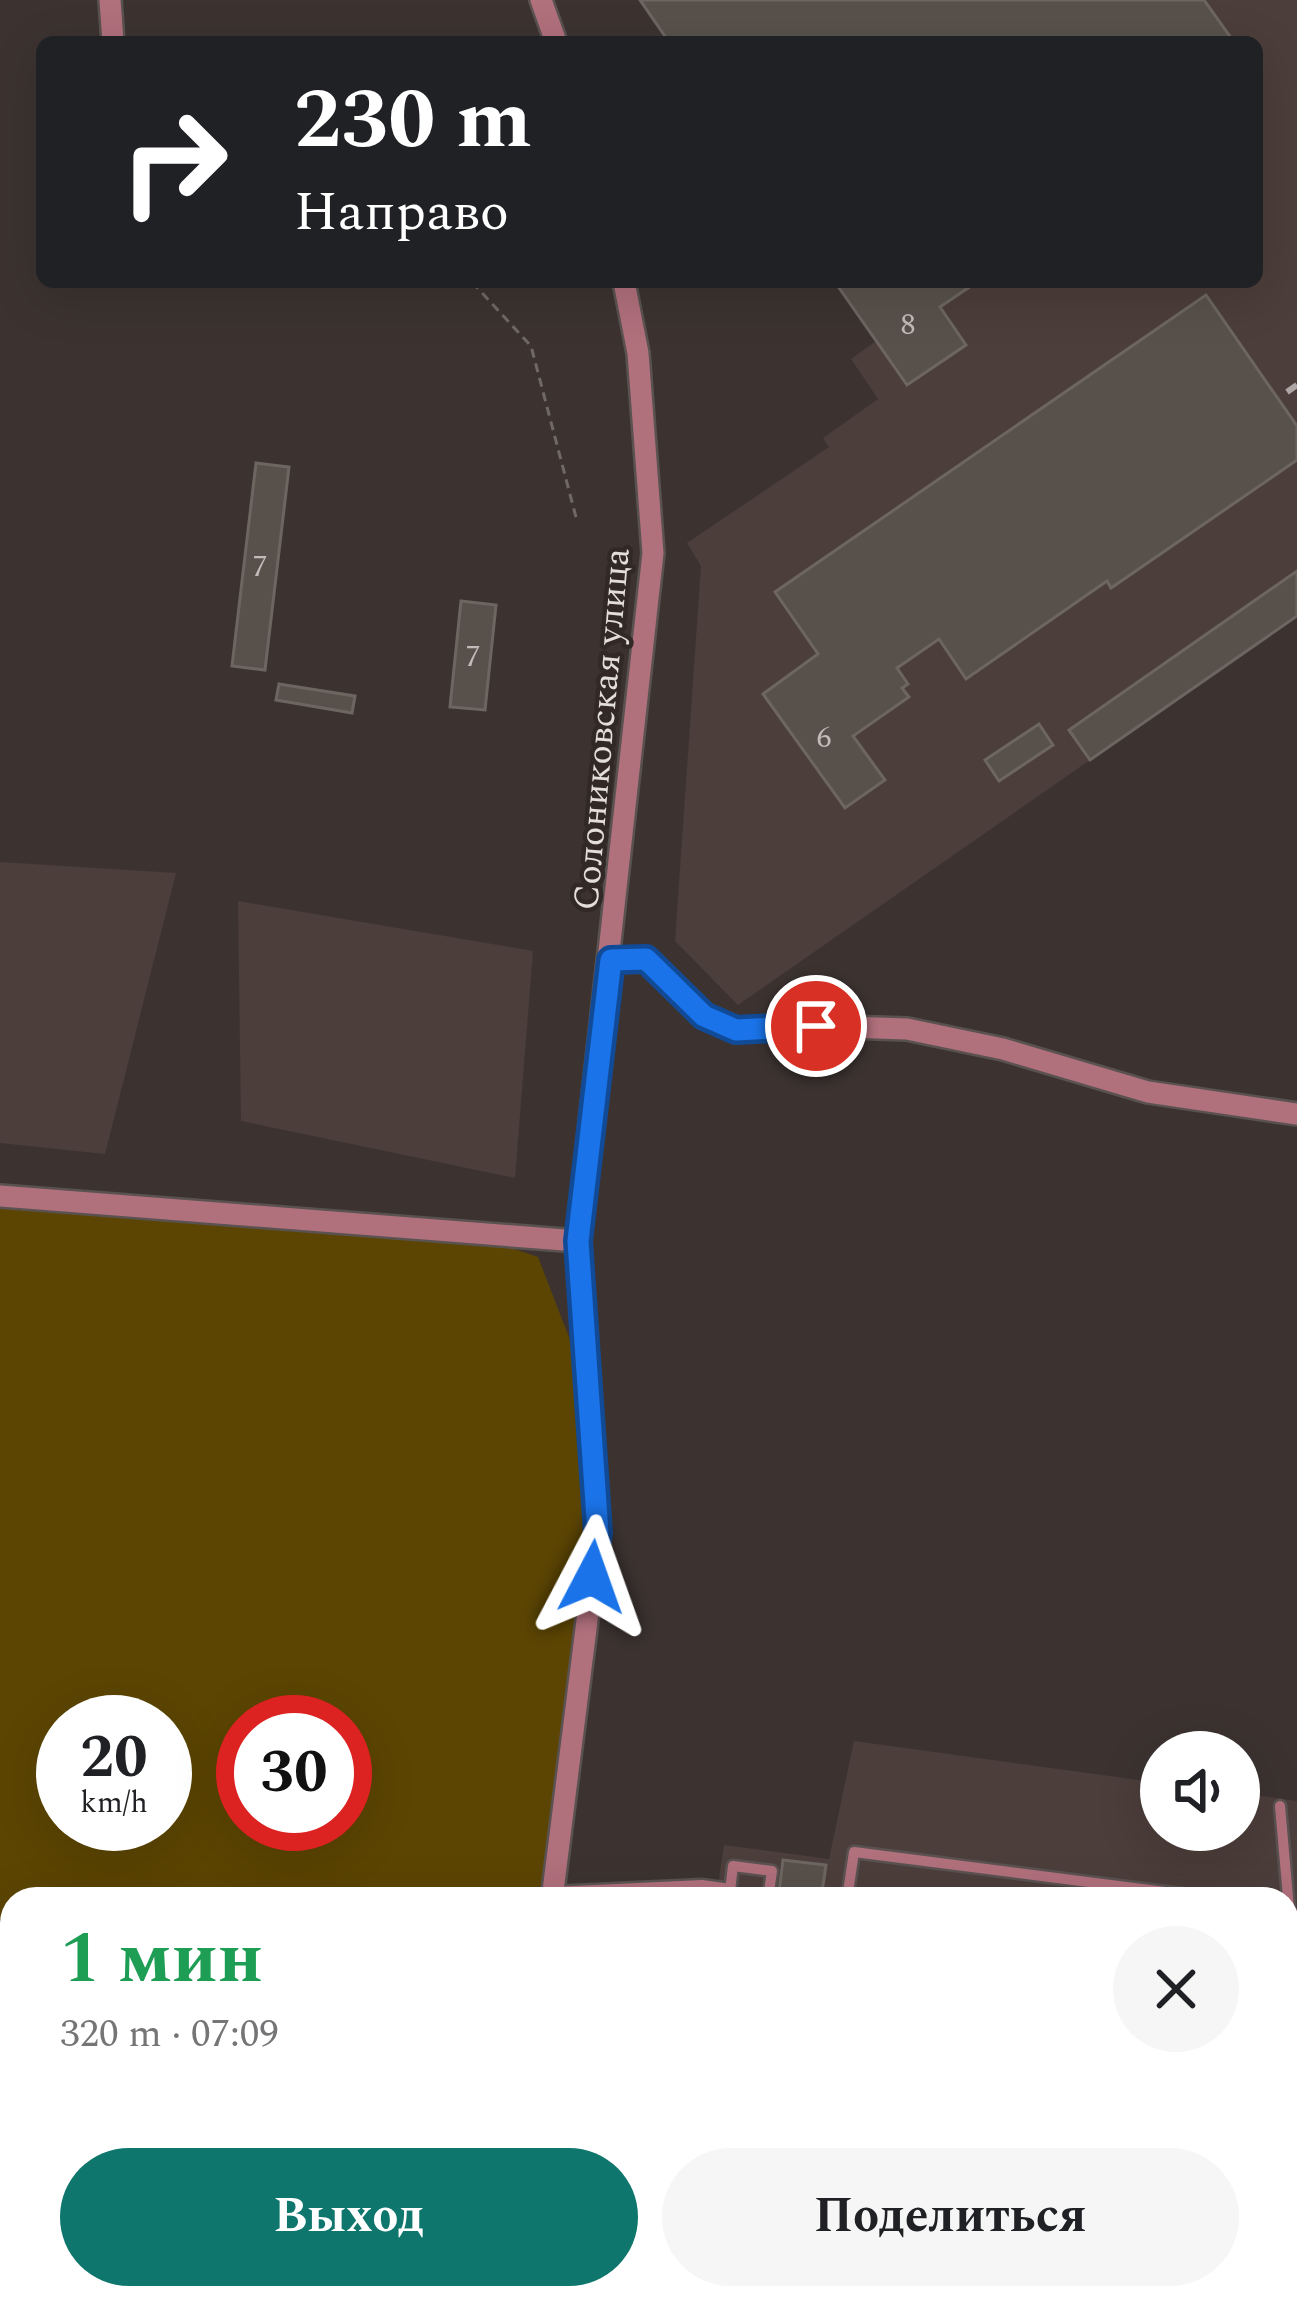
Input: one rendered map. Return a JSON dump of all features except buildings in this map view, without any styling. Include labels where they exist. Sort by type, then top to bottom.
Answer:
[{"type":"street","points":[[110,0],[113,36]]},
{"type":"street","points":[[541,0],[554,36]]},
{"type":"street","name":"Солониковская улица","points":[[554,1887],[598,1533],[578,1241],[653,553],[638,353],[625,288]]},
{"type":"street","points":[[611,960],[646,959],[704,1016],[736,1030],[908,1029],[1003,1049],[1148,1091],[1297,1114]]},
{"type":"street","points":[[0,1196],[578,1241]]},
{"type":"lane","points":[[1280,1807],[1286,1887]]},
{"type":"lane","points":[[850,1887],[854,1852],[1127,1887]]},
{"type":"lane","points":[[731,1887],[733,1866],[772,1871],[770,1887]]},
{"type":"lane","points":[[675,1887],[708,1887]]},
{"type":"path","points":[[478,288],[531,346],[577,521]]},
{"type":"shaded area","points":[[640,0],[1297,0],[1297,616],[738,1005],[675,941],[701,566],[687,543],[829,447],[823,438],[878,399],[851,359],[876,341],[839,288],[1263,288],[1263,36],[665,36]]},
{"type":"shaded area","points":[[0,862],[176,873],[105,1154],[0,1143]]},
{"type":"shaded area","points":[[238,901],[533,951],[515,1178],[241,1121]]},
{"type":"shaded area","points":[[0,1205],[500,1244],[538,1257],[577,1358],[587,1529],[544,1887],[0,1887]]},
{"type":"shaded area","points":[[854,1741],[1140,1780],[1140,1851],[1260,1851],[1260,1796],[1297,1801],[1297,1887],[718,1887],[724,1845],[829,1859]]},
{"type":"railway","points":[[1287,392],[1297,385]]},
{"type":"route","points":[[592,1577],[598,1533],[578,1241],[611,960],[646,959],[704,1016],[736,1030],[816,1026]]}]
